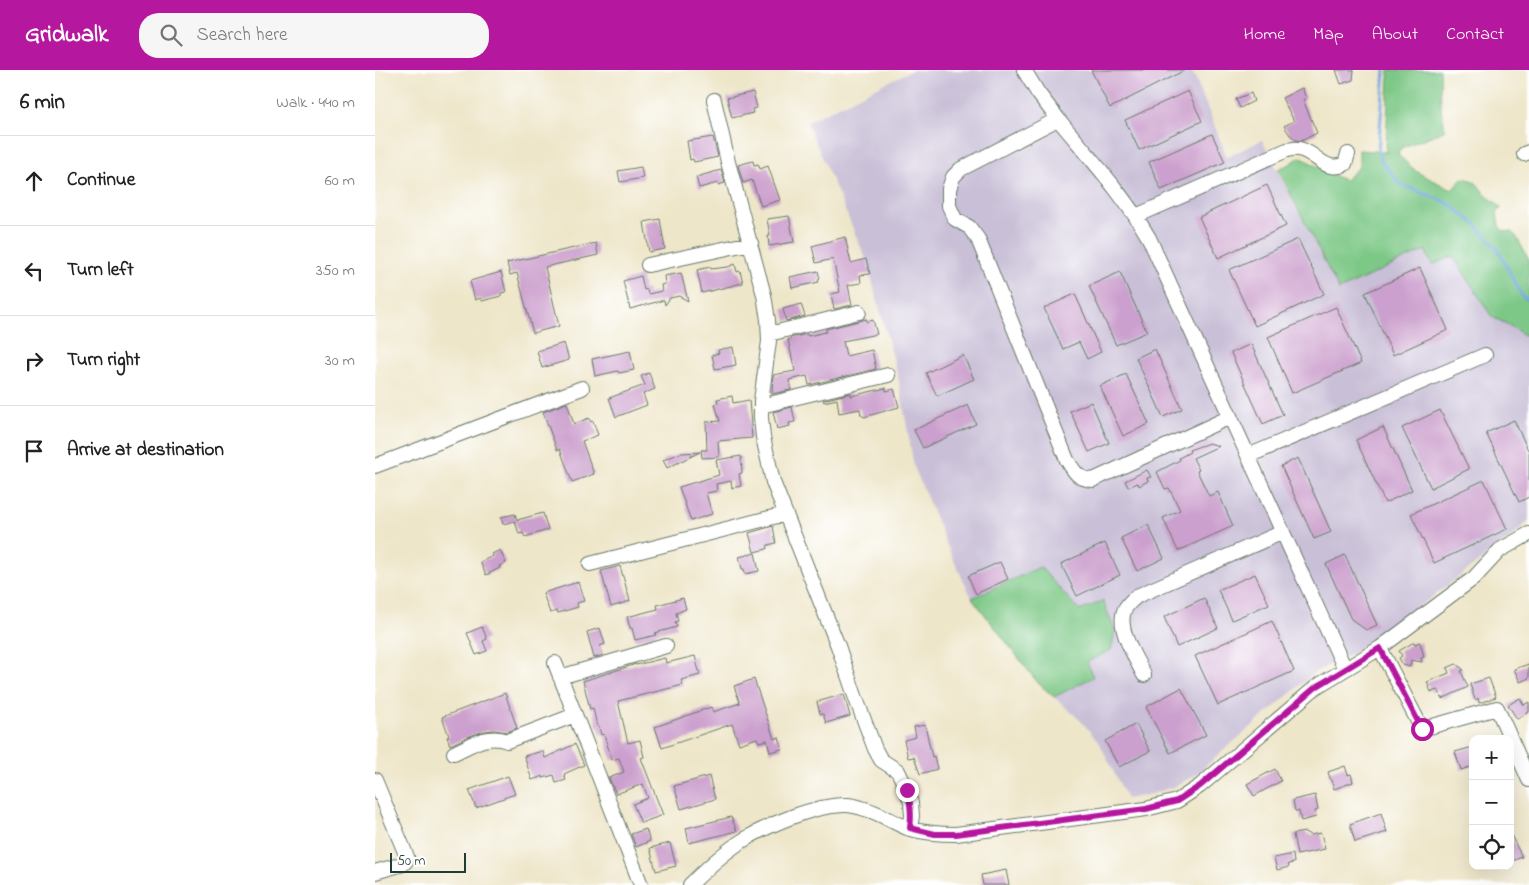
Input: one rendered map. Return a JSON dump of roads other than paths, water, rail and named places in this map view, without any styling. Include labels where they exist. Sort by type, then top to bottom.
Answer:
[{"type":"street","points":[[1024,70],[1038,93],[1058,119],[1117,189],[1149,238],[1345,669]]},
{"type":"street","points":[[714,100],[728,162],[764,295],[769,334],[761,418],[773,482],[838,646],[875,749],[881,760],[898,771],[907,790],[911,803],[912,816],[910,828]]},
{"type":"street","points":[[1058,119],[961,169],[953,176],[949,190],[949,206],[955,219],[969,227],[978,239],[1073,471],[1083,479],[1093,480],[1230,417]]},
{"type":"street","points":[[1136,216],[1287,150],[1301,149],[1332,167],[1339,167],[1345,164],[1348,154]]},
{"type":"street","points":[[648,265],[751,243]]},
{"type":"street","points":[[769,334],[859,312]]},
{"type":"street","points":[[1248,456],[1485,355]]},
{"type":"street","points":[[761,406],[888,375]]},
{"type":"street","points":[[375,466],[581,388]]},
{"type":"street","points":[[591,564],[785,514]]},
{"type":"street","points":[[1145,675],[1125,635],[1123,612],[1129,603],[1137,596],[1283,532]]},
{"type":"street","points":[[690,885],[708,867],[743,840],[781,821],[833,806],[848,805],[867,809],[910,828],[935,834],[956,834],[1146,809],[1177,801],[1200,786],[1316,687],[1380,648],[1474,578],[1500,550],[1529,534]]},
{"type":"street","points":[[560,677],[666,646]]},
{"type":"street","points":[[1380,648],[1422,729],[1497,708],[1529,780]]},
{"type":"street","points":[[555,663],[641,885]]},
{"type":"street","points":[[454,752],[489,738],[499,738],[507,741],[575,715]]},
{"type":"street","points":[[375,780],[407,857],[403,864],[375,872]]},
{"type":"waterway","points":[[1385,70],[1378,151],[1382,162],[1400,184],[1448,203],[1475,224],[1497,248],[1522,296],[1529,301]]}]
